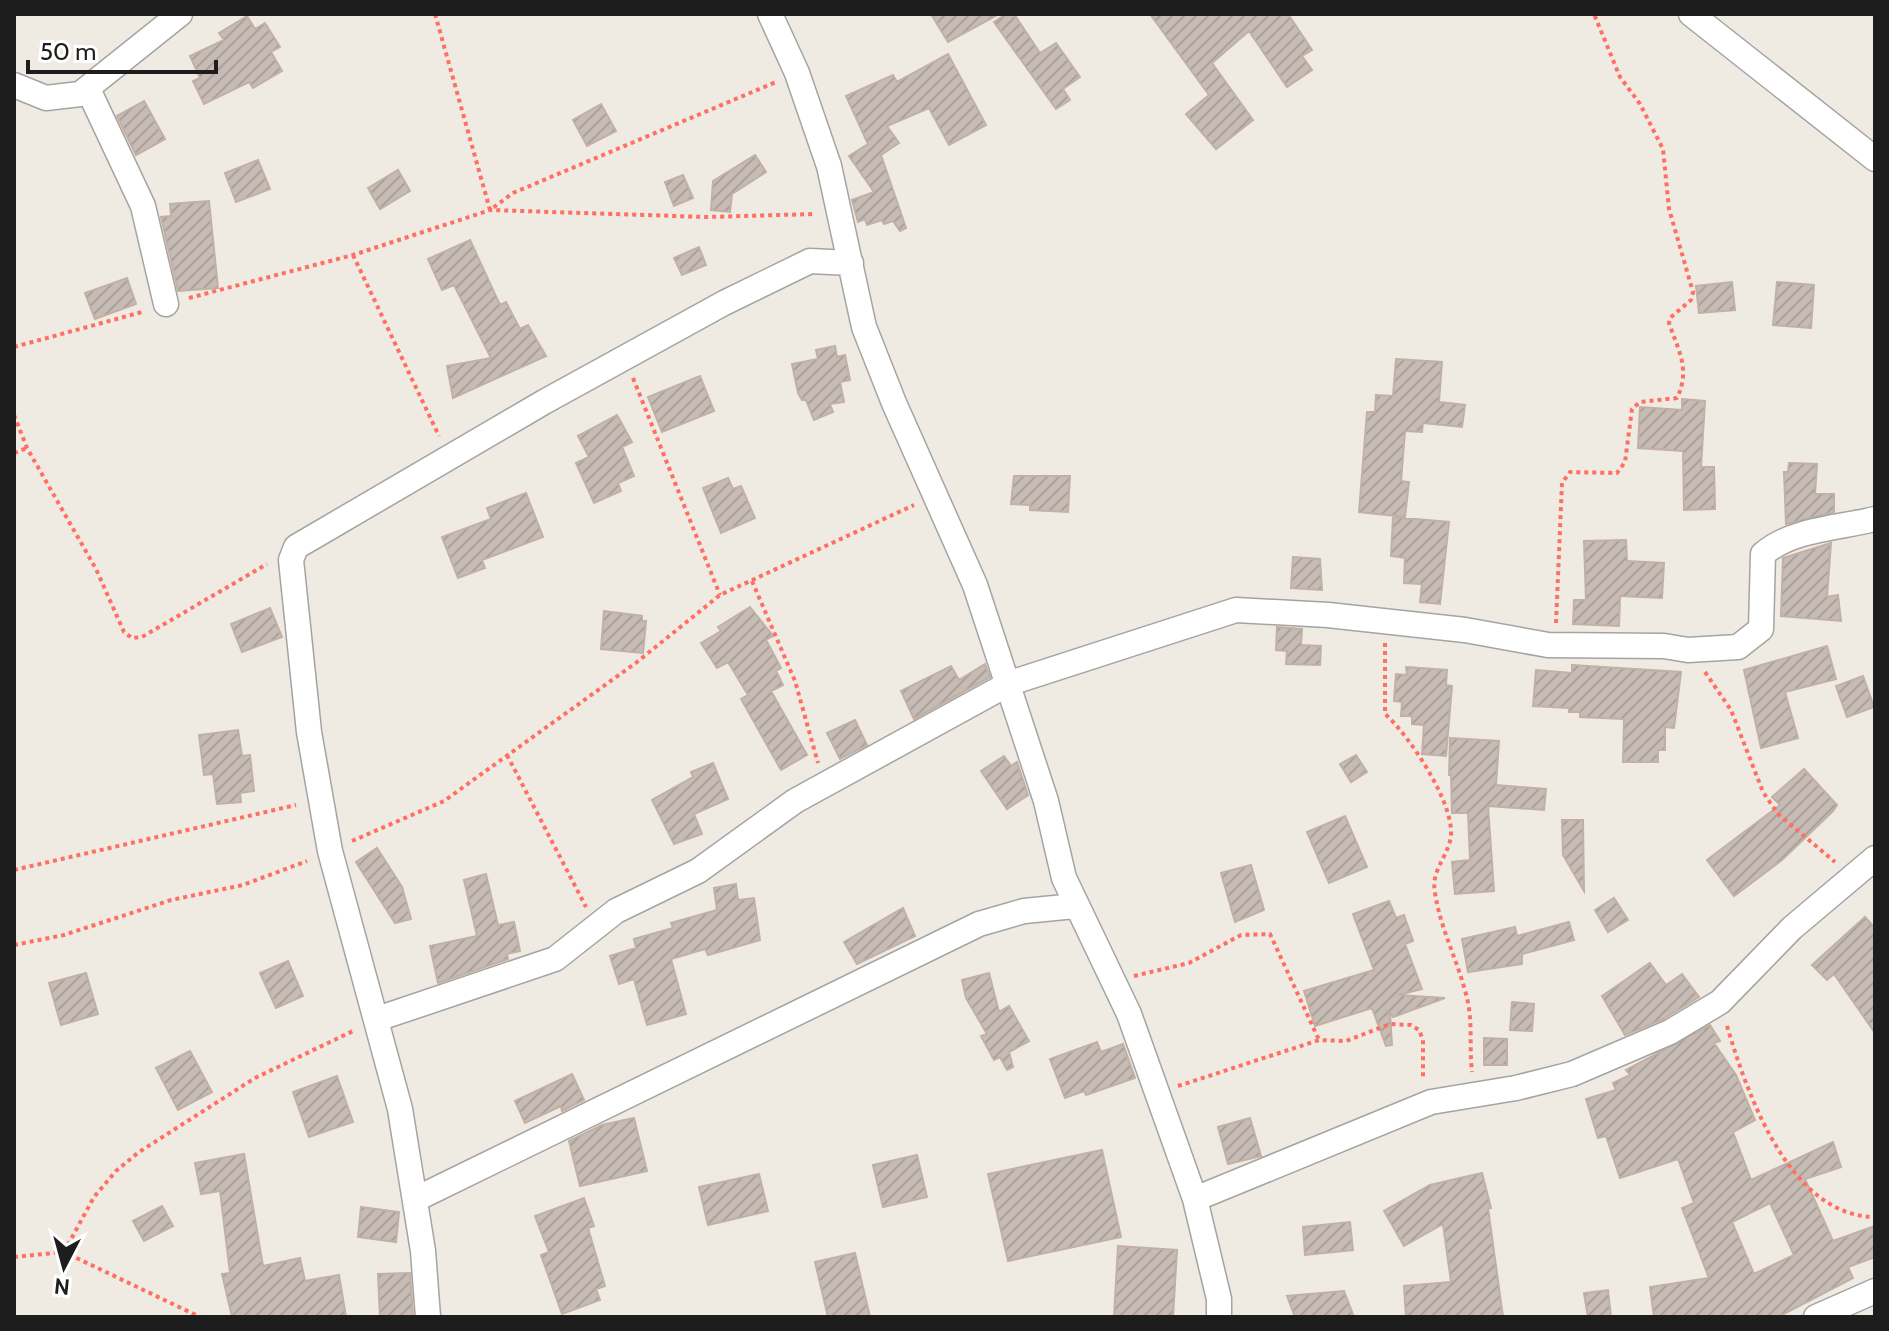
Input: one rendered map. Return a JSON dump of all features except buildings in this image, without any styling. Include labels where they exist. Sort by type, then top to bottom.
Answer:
[{"type":"street","points":[[14,85],[46,98],[62,99],[88,89],[180,14]]},
{"type":"street","points":[[770,14],[797,73],[842,213],[864,327],[975,585],[1010,683],[1075,906],[1115,980],[1195,1199],[1219,1299],[1219,1317]]},
{"type":"street","points":[[1691,14],[1875,159]]},
{"type":"street","points":[[88,89],[143,206],[166,304]]},
{"type":"street","points":[[428,1317],[416,1199],[400,1109],[330,851],[309,732],[290,573],[296,547],[624,357],[810,261],[851,263]]},
{"type":"street","points":[[377,1019],[555,959],[626,904],[722,857],[769,819],[824,784],[1010,683],[1236,610],[1328,615],[1557,645],[1664,646],[1688,650],[1738,647],[1761,629],[1764,611],[1763,554],[1775,543],[1875,519]]},
{"type":"street","points":[[1195,1199],[1431,1102],[1572,1074],[1635,1049],[1720,1002],[1792,928],[1875,858]]},
{"type":"street","points":[[416,1199],[979,924],[1024,911],[1075,906]]},
{"type":"street","points":[[1816,1317],[1875,1291]]},
{"type":"path","points":[[435,14],[490,210]]},
{"type":"path","points":[[1557,645],[1556,569],[1562,483],[1570,472],[1617,473],[1625,462],[1632,409],[1640,402],[1677,398],[1684,374],[1683,358],[1669,323],[1670,318],[1691,300],[1693,292],[1669,209],[1663,149],[1640,104],[1620,77],[1594,14]]},
{"type":"path","points":[[14,347],[353,255],[490,210],[513,193],[797,73]]},
{"type":"path","points":[[490,210],[707,217],[842,213]]},
{"type":"path","points":[[353,255],[449,457]]},
{"type":"path","points":[[624,357],[720,595]]},
{"type":"path","points":[[14,415],[27,448],[96,569],[124,632],[132,638],[142,637],[296,547]]},
{"type":"path","points":[[14,453],[27,448]]},
{"type":"path","points":[[14,945],[64,935],[171,900],[243,885],[444,801],[637,662],[720,595],[935,495]]},
{"type":"path","points":[[752,581],[795,681],[824,784]]},
{"type":"path","points":[[1389,622],[1384,651],[1385,714],[1420,757],[1448,810],[1451,839],[1435,872],[1434,886],[1440,928],[1467,998],[1472,1076],[1488,1092]]},
{"type":"path","points":[[1688,650],[1731,710],[1763,792],[1778,814],[1829,855],[1848,880]]},
{"type":"path","points":[[507,755],[596,927]]},
{"type":"path","points":[[14,870],[321,799]]},
{"type":"path","points":[[1115,980],[1189,963],[1241,935],[1270,934],[1319,1040]]},
{"type":"path","points":[[1720,1002],[1760,1120],[1785,1157],[1813,1191],[1851,1215],[1875,1217]]},
{"type":"path","points":[[64,1252],[94,1197],[139,1152],[255,1078],[377,1019]]},
{"type":"path","points":[[1157,1093],[1319,1040],[1346,1041],[1390,1024],[1411,1025],[1423,1040],[1422,1073],[1431,1102]]},
{"type":"path","points":[[14,1257],[64,1252],[200,1317]]}]
